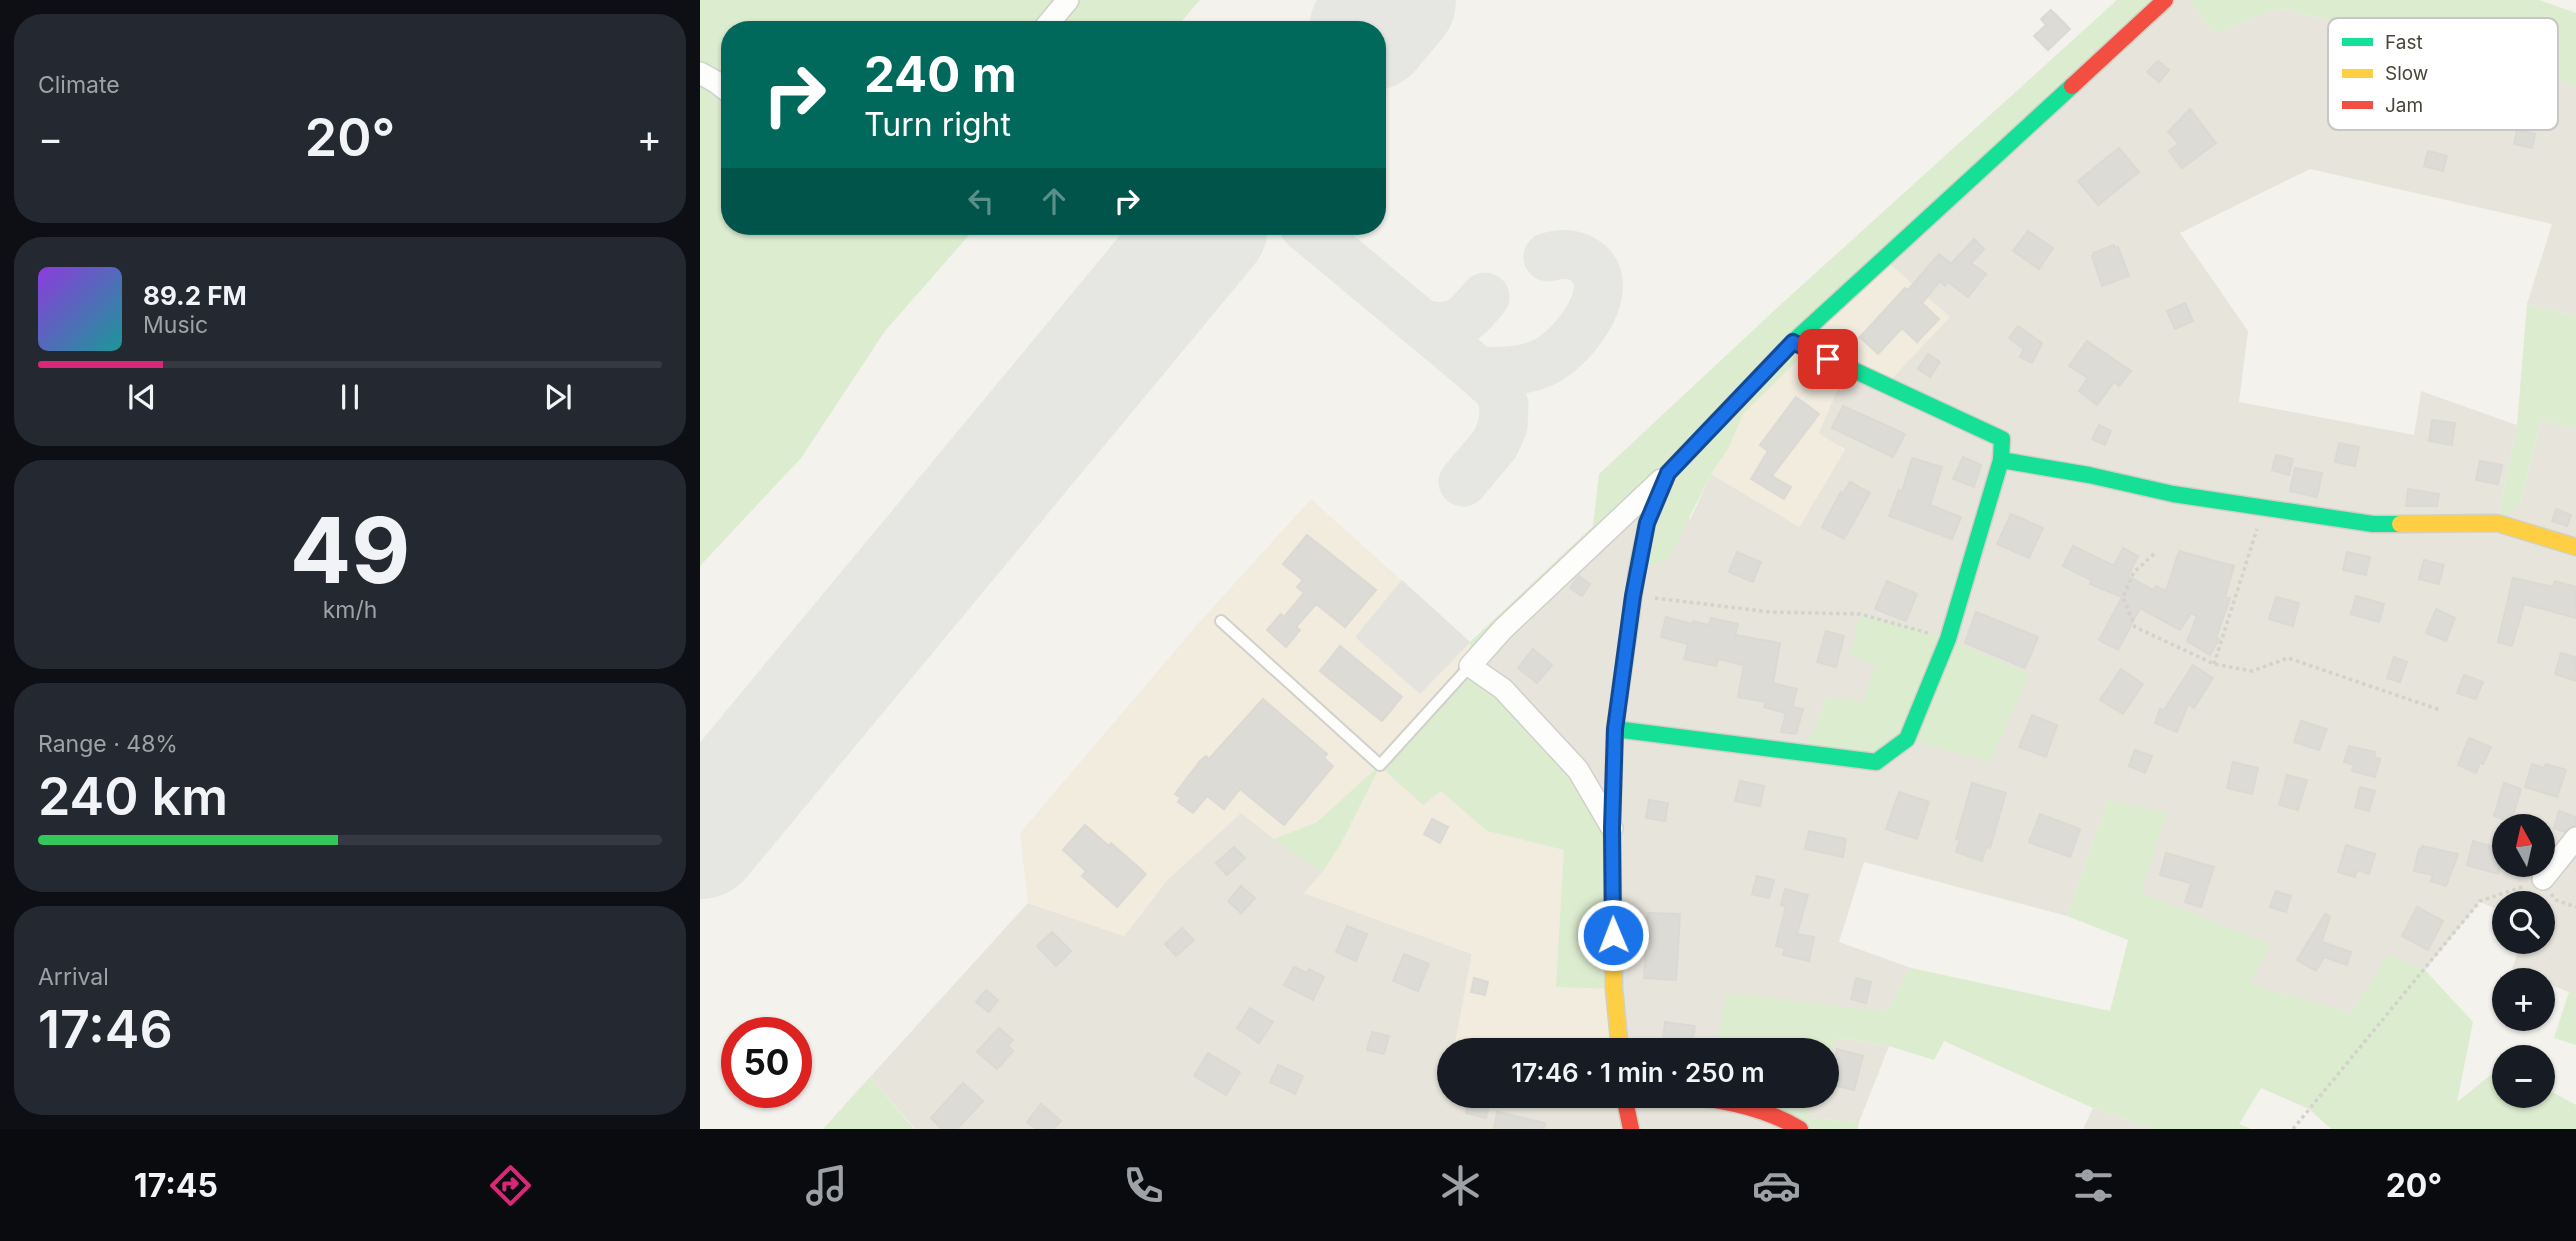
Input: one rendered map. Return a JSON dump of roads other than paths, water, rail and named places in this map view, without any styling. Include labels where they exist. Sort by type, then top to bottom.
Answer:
[{"type":"street","points":[[1050,21],[1068,0]]},
{"type":"street","points":[[1612,828],[1578,770],[1503,689],[1470,666],[1503,629],[1668,473],[1793,342],[2165,0]]},
{"type":"street","points":[[700,74],[721,86]]},
{"type":"street","points":[[1615,729],[1876,762],[1907,739],[1948,639],[2000,460],[2002,439],[1793,342]]},
{"type":"street","points":[[2000,460],[2089,475],[2173,494],[2373,524],[2497,523],[2576,547]]},
{"type":"street","points":[[1619,1038],[1614,989],[1612,828],[1615,729],[1633,596],[1647,523],[1668,473]]},
{"type":"street","points":[[2543,879],[2576,838]]},
{"type":"street","points":[[1627,1108],[1631,1129]]},
{"type":"street","points":[[1746,1108],[1786,1119],[1800,1129]]},
{"type":"lane","points":[[1222,621],[1380,765],[1470,666]]}]
